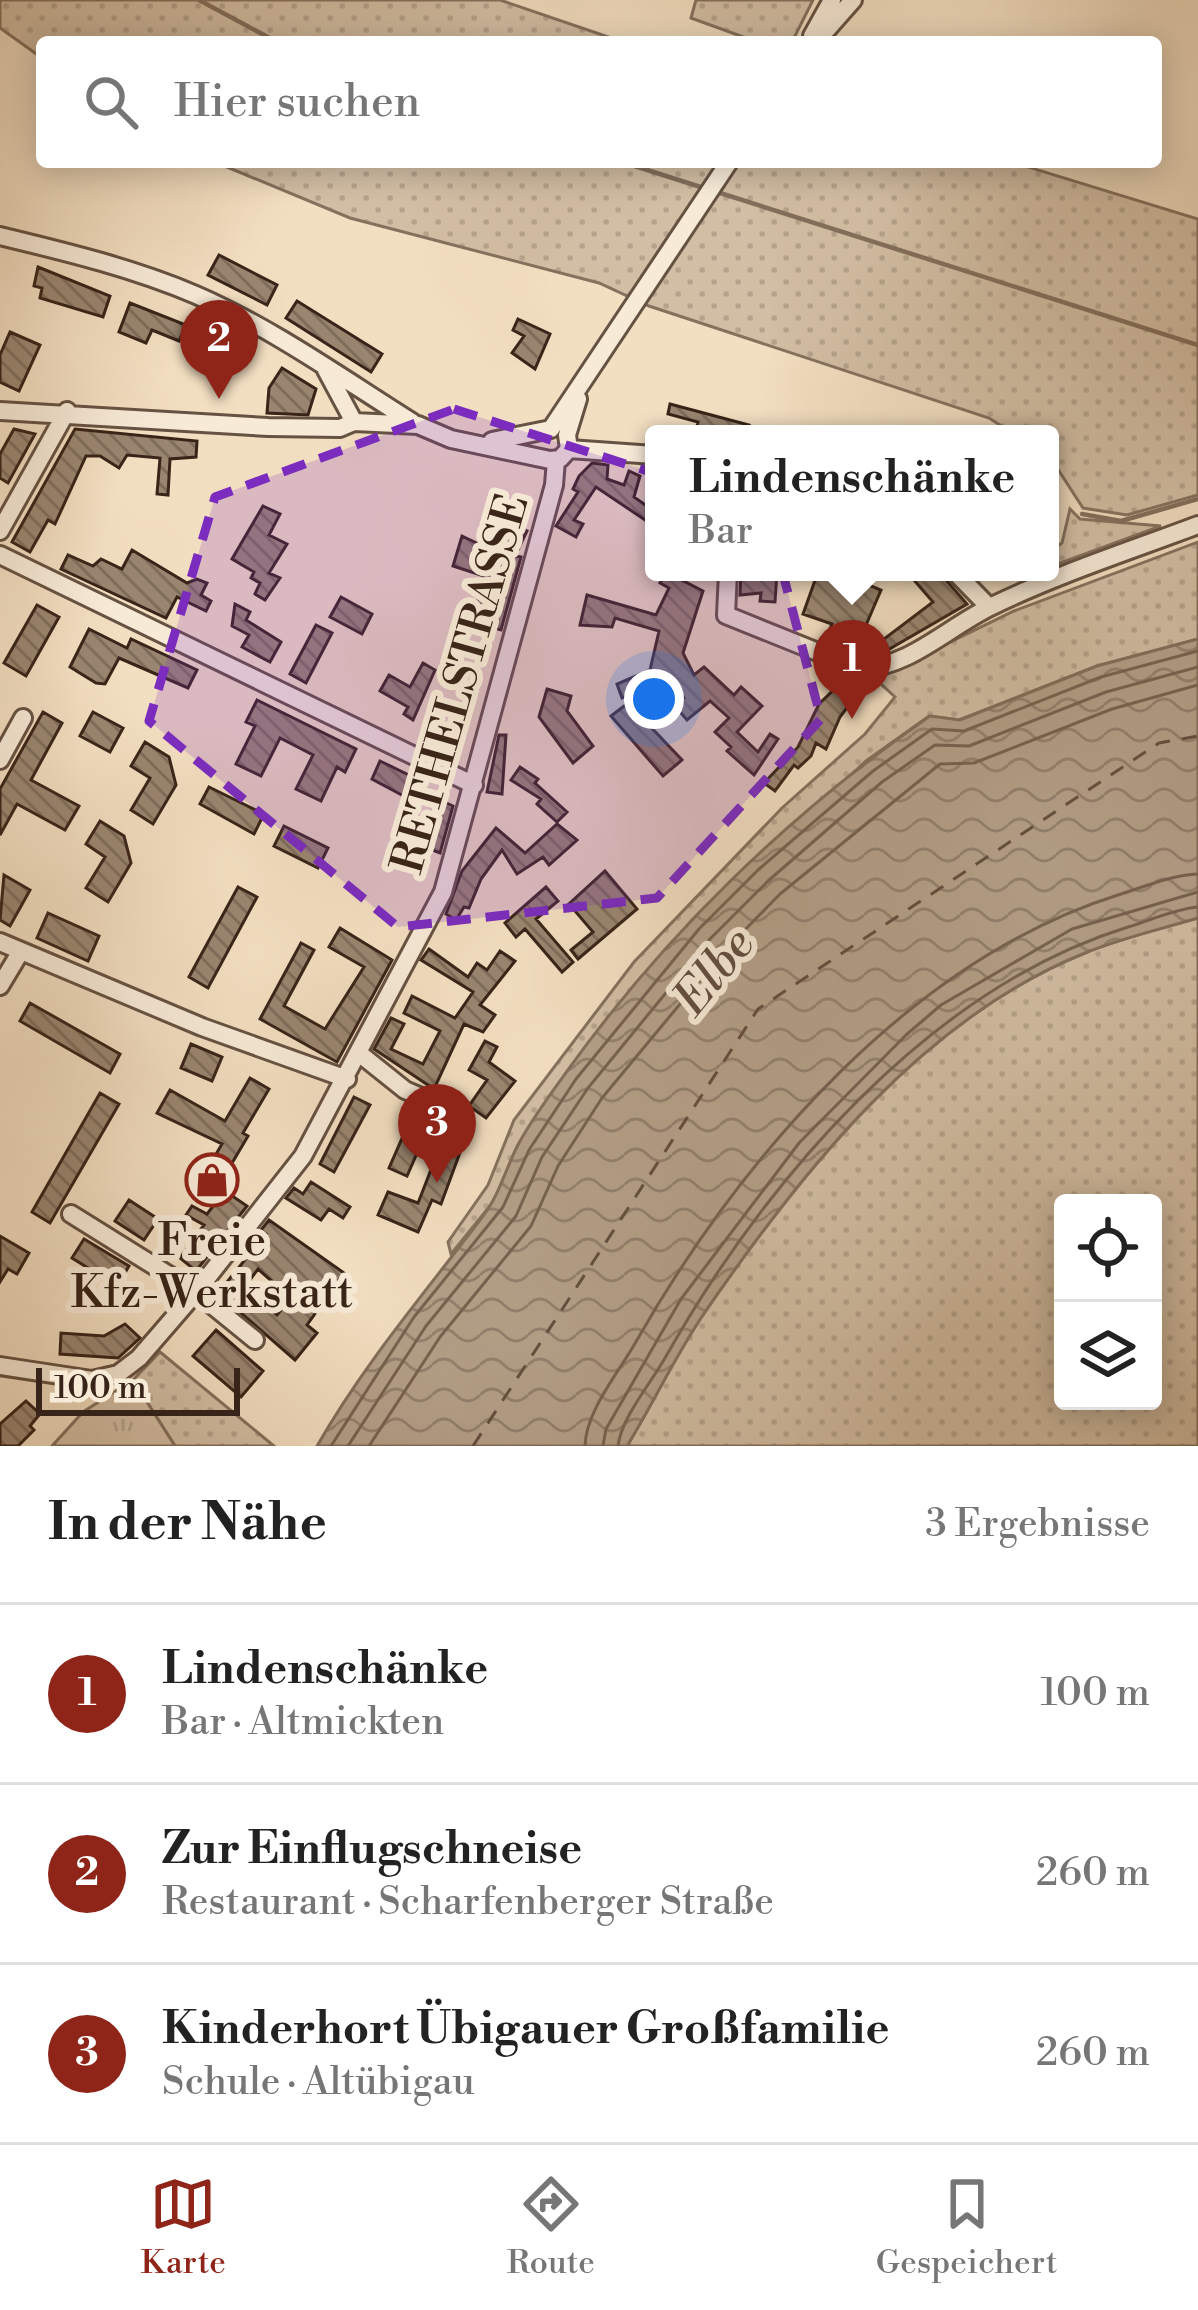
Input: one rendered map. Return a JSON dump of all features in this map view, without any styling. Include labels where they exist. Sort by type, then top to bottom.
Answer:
[{"type":"street","points":[[816,36],[832,0]]},
{"type":"street","points":[[819,36],[853,0]]},
{"type":"street","name":"RETHELSTRASSE","points":[[0,1366],[92,1380],[118,1374],[139,1358],[196,1292],[302,1158],[443,892],[554,485],[554,444],[586,376],[725,168]]},
{"type":"street","points":[[0,236],[82,256],[196,295],[418,425],[474,444],[554,444],[645,454]]},
{"type":"street","points":[[326,368],[354,422]]},
{"type":"street","points":[[0,411],[67,411],[268,428],[340,428],[354,422],[418,425]]},
{"type":"street","points":[[0,531],[67,411]]},
{"type":"street","points":[[1059,580],[1198,525]]},
{"type":"street","points":[[0,555],[474,785]]},
{"type":"street","points":[[728,581],[726,615],[860,669],[914,653],[989,608],[1057,581]]},
{"type":"street","points":[[964,581],[989,608]]},
{"type":"street","points":[[0,760],[23,718]]},
{"type":"street","points":[[0,942],[253,1047],[346,1079]]},
{"type":"street","points":[[0,986],[21,951]]},
{"type":"street","points":[[360,1054],[405,1090],[449,1109]]},
{"type":"street","points":[[71,1214],[196,1292],[254,1340]]},
{"type":"highlighted area","points":[[454,409],[766,509],[821,719],[657,898],[398,927],[149,721],[215,497]]},
{"type":"green space","points":[[0,0],[500,0],[605,36],[36,36],[36,54],[0,28]]},
{"type":"green space","points":[[696,0],[813,0],[795,36],[740,36],[691,18]]},
{"type":"green space","points":[[229,168],[1032,168],[1198,219],[1198,495],[1127,515],[1083,508],[1059,471],[1059,425],[1000,425],[649,306],[599,283],[350,218]]},
{"type":"green space","points":[[1070,509],[1080,519],[1161,526],[1059,564]]},
{"type":"green space","points":[[1198,542],[1198,639],[1097,666],[959,720],[929,716],[866,761],[691,921],[518,1145],[494,1201],[451,1254],[448,1242],[488,1185],[514,1120],[634,962],[782,808],[865,734],[895,697],[870,674],[897,668],[1014,611]]},
{"type":"green space","points":[[1198,918],[1198,1446],[627,1446],[694,1328],[742,1259],[870,1104],[971,1017],[1026,981],[1127,938]]},
{"type":"green space","points":[[160,1352],[274,1446],[175,1446],[133,1380]]},
{"type":"green space","points":[[133,1380],[175,1446],[52,1446],[83,1412]]},
{"type":"water","name":"Elbe","points":[[1198,639],[1198,918],[1099,948],[1026,981],[919,1058],[825,1154],[742,1259],[694,1328],[627,1446],[317,1446],[375,1357],[489,1208],[529,1125],[603,1023],[687,925],[779,835],[930,716],[960,720],[1097,666]]},
{"type":"building","points":[[219,255],[277,285],[267,305],[208,275]]},
{"type":"building","points":[[38,267],[110,296],[103,317],[40,298],[42,288],[34,286]]},
{"type":"building","points":[[297,301],[382,354],[371,372],[286,318]]},
{"type":"building","points":[[130,303],[186,325],[179,341],[152,330],[146,343],[119,332]]},
{"type":"building","points":[[518,319],[550,334],[535,369],[512,353],[524,336],[513,330]]},
{"type":"building","points":[[10,332],[40,345],[19,391],[0,382],[0,355]]},
{"type":"building","points":[[282,368],[316,389],[308,415],[267,413],[269,388]]},
{"type":"building","points":[[670,404],[749,425],[697,425],[668,414]]},
{"type":"building","points":[[14,429],[35,434],[8,483],[0,478],[0,454]]},
{"type":"building","points":[[75,429],[197,441],[196,457],[170,459],[168,495],[157,494],[160,458],[127,455],[119,468],[100,456],[86,456],[55,524],[48,520],[30,552],[12,542]]},
{"type":"building","points":[[592,463],[608,465],[607,479],[624,485],[629,471],[640,476],[634,497],[645,505],[645,520],[596,487],[574,520],[583,524],[576,537],[556,526],[578,492],[573,489]]},
{"type":"building","points":[[263,506],[280,514],[269,535],[287,544],[269,573],[280,578],[265,600],[255,594],[260,583],[251,578],[254,572],[232,559]]},
{"type":"building","points":[[500,517],[527,531],[515,556],[521,557],[501,630],[472,622],[484,576],[453,566],[462,536],[485,547]]},
{"type":"building","points":[[132,550],[187,583],[197,579],[207,583],[201,595],[211,601],[206,611],[177,597],[166,618],[61,569],[68,555],[93,566],[101,559],[122,569]]},
{"type":"building","points":[[684,581],[703,591],[683,653],[694,675],[704,667],[734,695],[741,687],[762,706],[737,732],[758,752],[770,734],[778,739],[754,775],[727,751],[731,747],[715,732],[729,718],[710,701],[687,720],[675,706],[684,698],[667,677],[622,698],[617,684],[650,670],[659,631],[615,618],[612,627],[580,625],[587,595],[656,615],[669,588],[660,583]]},
{"type":"building","points":[[741,581],[776,581],[775,602],[760,601],[761,593],[740,595]]},
{"type":"building","points":[[815,581],[859,581],[881,590],[857,646],[827,635],[832,624],[803,614]]},
{"type":"building","points":[[915,581],[947,581],[967,604],[886,651],[880,642],[933,602]]},
{"type":"building","points":[[341,597],[372,614],[362,634],[330,617]]},
{"type":"building","points":[[235,604],[250,612],[246,620],[281,642],[270,662],[242,647],[249,635],[232,626]]},
{"type":"building","points":[[37,605],[59,617],[26,676],[4,663]]},
{"type":"building","points":[[316,625],[332,633],[306,683],[290,674]]},
{"type":"building","points":[[89,629],[127,648],[131,639],[197,670],[188,688],[119,658],[105,684],[96,683],[70,667]]},
{"type":"building","points":[[423,663],[435,670],[413,720],[404,714],[408,707],[380,691],[389,675],[410,687]]},
{"type":"building","points":[[847,677],[863,686],[840,717],[826,749],[816,743],[811,756],[798,768],[794,765],[775,791],[764,783],[798,747],[819,704]]},
{"type":"building","points":[[547,689],[571,696],[567,711],[593,746],[573,763],[539,717]]},
{"type":"building","points":[[257,700],[356,749],[345,772],[337,767],[321,801],[296,789],[313,755],[280,738],[261,776],[236,764],[255,726],[246,722]]},
{"type":"building","points":[[628,703],[682,760],[663,776],[611,716]]},
{"type":"building","points":[[43,712],[62,723],[31,780],[79,806],[65,830],[17,804],[0,835],[0,789]]},
{"type":"building","points":[[93,712],[123,728],[110,752],[80,736]]},
{"type":"building","points":[[499,735],[506,735],[502,794],[487,792]]},
{"type":"building","points":[[145,742],[169,757],[176,785],[153,824],[131,810],[150,778],[131,766]]},
{"type":"building","points":[[380,761],[423,782],[413,801],[372,779]]},
{"type":"building","points":[[520,767],[538,779],[535,783],[567,812],[557,822],[537,804],[541,799],[511,780]]},
{"type":"building","points":[[209,787],[264,814],[254,834],[200,804]]},
{"type":"building","points":[[440,800],[453,806],[440,853],[422,846]]},
{"type":"building","points":[[100,821],[124,836],[131,863],[108,902],[86,888],[105,857],[86,844]]},
{"type":"building","points":[[557,824],[577,840],[549,865],[543,857],[517,874],[502,850],[481,879],[469,908],[464,907],[456,920],[446,914],[462,871],[496,828],[525,853]]},
{"type":"building","points":[[284,826],[328,848],[318,868],[274,846]]},
{"type":"building","points":[[605,871],[637,909],[578,959],[571,950],[593,932],[569,904]]},
{"type":"building","points":[[4,875],[30,890],[10,926],[0,920]]},
{"type":"building","points":[[238,887],[257,897],[208,988],[189,977]]},
{"type":"building","points":[[546,887],[558,901],[536,919],[573,962],[562,972],[525,929],[516,937],[505,923]]},
{"type":"building","points":[[48,913],[99,936],[88,961],[37,938]]},
{"type":"building","points":[[340,928],[392,960],[337,1062],[260,1019],[301,943],[314,950],[284,1006],[325,1029],[364,967],[329,947]]},
{"type":"building","points":[[429,949],[468,977],[477,963],[487,970],[500,951],[515,961],[480,1005],[495,1015],[483,1032],[464,1024],[434,1089],[374,1049],[391,1018],[404,1024],[391,1049],[423,1064],[440,1031],[404,1013],[412,996],[455,1018],[473,992],[421,960]]},
{"type":"building","points":[[30,1003],[120,1054],[110,1073],[20,1021]]},
{"type":"building","points":[[485,1041],[497,1047],[489,1062],[515,1081],[486,1118],[469,1106],[487,1080],[469,1070]]},
{"type":"building","points":[[191,1044],[222,1057],[212,1081],[181,1068]]},
{"type":"building","points":[[250,1078],[269,1089],[243,1133],[248,1136],[225,1175],[230,1179],[218,1194],[193,1178],[202,1163],[209,1166],[222,1144],[157,1113],[170,1090],[225,1121]]},
{"type":"building","points":[[100,1093],[119,1104],[50,1223],[32,1212]]},
{"type":"building","points":[[354,1097],[370,1105],[334,1172],[320,1164]]},
{"type":"building","points":[[411,1118],[429,1126],[407,1176],[389,1168]]},
{"type":"building","points":[[443,1139],[462,1147],[441,1204],[432,1200],[418,1232],[378,1215],[388,1192],[418,1203]]},
{"type":"building","points":[[311,1182],[350,1207],[343,1218],[329,1209],[321,1220],[286,1198],[294,1188],[303,1194]]},
{"type":"building","points":[[225,1191],[247,1206],[196,1271],[180,1258],[204,1225],[186,1215],[192,1206],[207,1214]]},
{"type":"building","points":[[129,1200],[158,1219],[144,1240],[115,1221]]},
{"type":"building","points":[[269,1220],[344,1273],[307,1325],[317,1333],[295,1360],[218,1293],[266,1234],[261,1230]],"holes":[[[258,1269],[291,1298],[277,1315],[244,1288]]]},
{"type":"building","points":[[0,1236],[29,1253],[17,1274],[8,1269],[0,1282]]},
{"type":"building","points":[[84,1239],[129,1266],[117,1286],[72,1258]]},
{"type":"building","points":[[125,1324],[140,1338],[118,1358],[60,1354],[61,1333],[104,1336]]},
{"type":"building","points":[[216,1330],[263,1371],[241,1397],[193,1356]]},
{"type":"building","points":[[26,1401],[40,1414],[30,1426],[34,1430],[18,1446],[0,1446],[0,1424]]},
{"type":"waterway","points":[[199,0],[266,36]]},
{"type":"waterway","points":[[641,168],[707,189]]},
{"type":"waterway","points":[[717,192],[1198,345]]},
{"type":"waterway","points":[[1082,514],[1121,521],[1198,499]]},
{"type":"ferry route","points":[[473,1446],[758,1009],[1159,743],[1198,736]]},
{"type":"place","name":"Zur Einflugschneise","points":[[219,399]]},
{"type":"place","name":"Lindenschänke","points":[[852,719]]},
{"type":"place","name":"Freie Kfz-Werkstatt","points":[[212,1180]]},
{"type":"place","name":"Kinderhort Übigauer Großfamilie","points":[[437,1183]]}]
